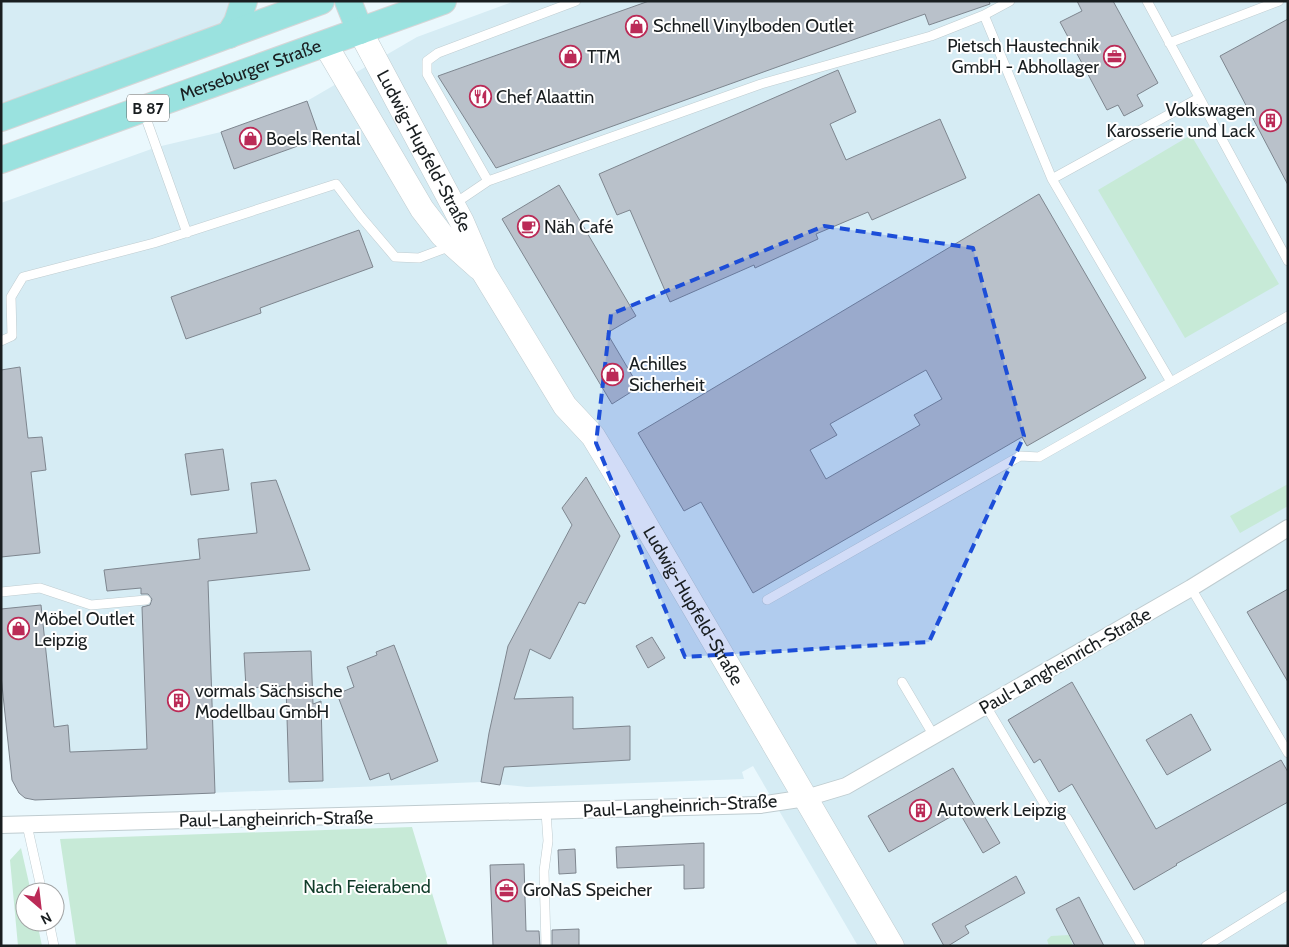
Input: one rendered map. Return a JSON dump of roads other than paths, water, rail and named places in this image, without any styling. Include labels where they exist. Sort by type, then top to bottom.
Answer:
[{"type":"main road","points":[[230,36],[244,1]]},
{"type":"main road","points":[[348,1],[360,31]]},
{"type":"main road","name":"Merseburger Straße","points":[[1,160],[444,1]]},
{"type":"main road","points":[[230,36],[312,3],[325,44]]},
{"type":"main road","name":"Ludwig-Hupfeld-Straße","points":[[360,31],[462,222],[484,273],[565,406],[593,436],[612,467],[892,946]]},
{"type":"main road","name":"B 87","points":[[1,118],[230,36]]},
{"type":"main road","name":"Ludwig-Hupfeld-Straße","points":[[325,44],[422,209],[442,236],[484,273]]},
{"type":"street","name":"Paul-Langheinrich-Straße","points":[[1,825],[760,805],[806,798],[846,786],[1191,588],[1288,528]]},
{"type":"lane","points":[[488,181],[426,74],[426,62],[438,53],[576,1]]},
{"type":"lane","points":[[452,205],[488,181],[761,84],[931,36],[984,15],[1010,1]]},
{"type":"lane","points":[[1146,1],[1288,262]]},
{"type":"lane","points":[[1169,43],[1279,1]]},
{"type":"lane","points":[[984,15],[1052,179],[1172,382]]},
{"type":"lane","points":[[1052,179],[1199,98]]},
{"type":"lane","points":[[142,110],[187,233]]},
{"type":"lane","points":[[1,340],[12,336],[11,297],[22,278],[154,243],[336,184],[361,217],[396,257],[419,258],[453,245]]},
{"type":"lane","points":[[767,600],[1020,456],[1039,456],[1288,316]]},
{"type":"lane","points":[[1,592],[40,588],[90,605],[146,600]]},
{"type":"lane","points":[[1191,588],[1288,753]]},
{"type":"lane","points":[[902,682],[934,736]]},
{"type":"lane","points":[[986,706],[1048,810],[1067,818],[1140,943]]},
{"type":"lane","points":[[546,812],[548,841],[544,871],[546,946]]},
{"type":"lane","points":[[27,825],[40,882]]},
{"type":"lane","points":[[1206,946],[1288,895]]},
{"type":"lane","points":[[51,932],[54,946]]},
{"type":"place","name":"Schnell Vinylboden Outlet","points":[[637,26]]},
{"type":"place","name":"Pietsch Haustechnik GmbH - Abhollager","points":[[1115,56]]},
{"type":"place","name":"TTM","points":[[571,57]]},
{"type":"place","name":"Chef Alaattin","points":[[480,97]]},
{"type":"place","name":"Volkswagen Karosserie und Lack","points":[[1271,120]]},
{"type":"place","name":"Boels Rental","points":[[250,139]]},
{"type":"place","name":"Näh Café","points":[[528,227]]},
{"type":"place","name":"Achilles Sicherheit","points":[[613,374]]},
{"type":"place","name":"Möbel Outlet Leipzig","points":[[18,629]]},
{"type":"place","name":"vormals Sächsische Modellbau GmbH","points":[[179,701]]},
{"type":"place","name":"Autowerk Leipzig","points":[[921,810]]},
{"type":"place","name":"GroNaS Speicher","points":[[507,890]]},
{"type":"park label","name":"Nach Feierabend","points":[[367,887]]}]
